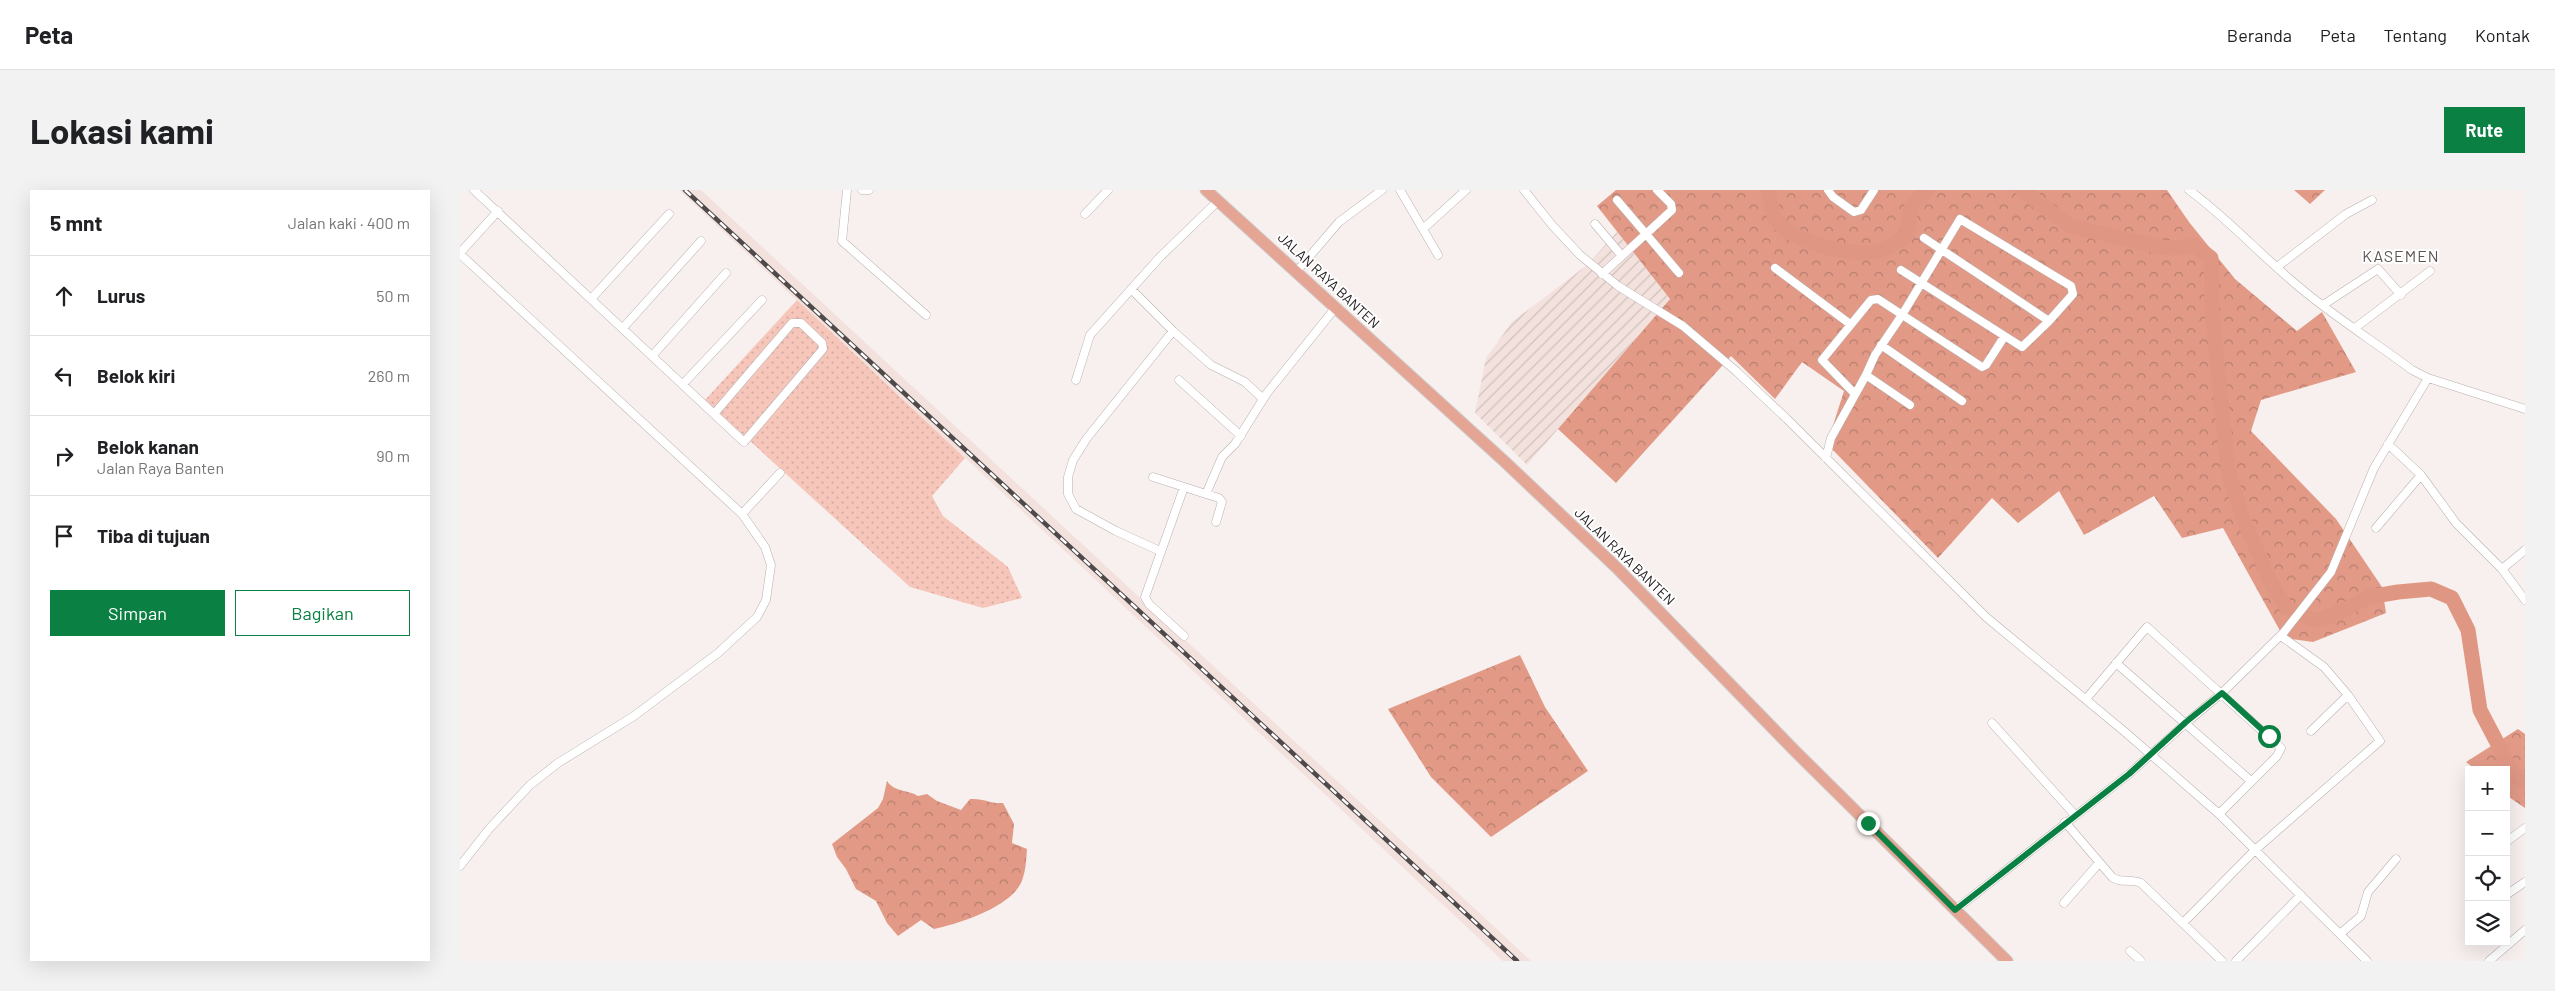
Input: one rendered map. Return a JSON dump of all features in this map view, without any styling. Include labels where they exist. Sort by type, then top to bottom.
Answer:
[{"type":"main road","name":"JALAN RAYA BANTEN","points":[[1206,190],[1297,270],[1616,567],[2007,961]]},
{"type":"street","points":[[474,190],[653,355],[714,414],[744,442],[825,347],[801,323],[792,323],[714,414]]},
{"type":"street","points":[[847,190],[842,241],[926,315]]},
{"type":"street","points":[[862,190],[869,190]]},
{"type":"street","points":[[1085,214],[1108,190]]},
{"type":"street","points":[[1297,270],[1339,222],[1382,190]]},
{"type":"street","points":[[1400,190],[1438,255]]},
{"type":"street","points":[[1422,229],[1466,190]]},
{"type":"street","points":[[1524,190],[1565,241],[1602,274],[1684,326],[1736,371],[1986,618],[2086,699],[2219,814],[2341,933],[2367,961]]},
{"type":"street","points":[[1602,274],[1672,210],[1671,204],[1657,190]]},
{"type":"street","points":[[1828,190],[1833,197],[1854,212],[1861,210],[1874,190]]},
{"type":"street","points":[[2189,190],[2226,218],[2277,268],[2323,305],[2412,370],[2428,378],[2525,409]]},
{"type":"street","points":[[1617,200],[1678,273]]},
{"type":"street","points":[[2277,268],[2346,214],[2372,200]]},
{"type":"street","points":[[1076,380],[1090,335],[1160,257],[1218,201]]},
{"type":"street","points":[[460,866],[489,829],[530,785],[558,763],[634,716],[718,653],[757,617],[766,600],[771,565],[765,547],[742,514],[460,254],[498,211]]},
{"type":"street","points":[[591,298],[668,214]]},
{"type":"street","points":[[1826,458],[1830,438],[1866,376],[1881,345],[1902,315],[1921,283],[1962,219],[2067,284],[2072,288],[2073,294],[2024,347],[2004,337],[1921,283],[1900,270]]},
{"type":"street","points":[[1595,224],[1622,256]]},
{"type":"street","points":[[1924,238],[2049,321]]},
{"type":"street","points":[[623,328],[701,240]]},
{"type":"street","points":[[1775,268],[1850,324]]},
{"type":"street","points":[[2323,305],[2378,269],[2401,295]]},
{"type":"street","points":[[2355,328],[2430,272]]},
{"type":"street","points":[[653,355],[726,273]]},
{"type":"street","points":[[1131,289],[1173,331],[1211,365],[1245,382],[1263,399]]},
{"type":"street","points":[[1856,394],[1822,361],[1850,324],[1874,299],[1982,367],[1986,365],[2004,337]]},
{"type":"street","points":[[683,384],[762,300]]},
{"type":"street","points":[[1206,494],[1222,456],[1241,436],[1263,399],[1336,307]]},
{"type":"street","points":[[1160,551],[1116,531],[1076,509],[1068,494],[1068,476],[1073,460],[1087,438],[1173,331]]},
{"type":"street","points":[[1881,345],[1962,401]]},
{"type":"street","points":[[1866,376],[1910,405]]},
{"type":"street","points":[[1955,910],[2151,755],[2186,722],[2222,693],[2283,634],[2331,572],[2374,468],[2428,378]]},
{"type":"street","points":[[1179,380],[1241,436]]},
{"type":"street","points":[[2388,444],[2421,475],[2456,523],[2502,570],[2525,600]]},
{"type":"street","points":[[742,514],[780,474]]},
{"type":"street","points":[[2376,528],[2421,475]]},
{"type":"street","points":[[1153,478],[1219,498],[1222,502],[1216,522]]},
{"type":"street","points":[[1184,487],[1145,597],[1149,604],[1184,636]]},
{"type":"street","points":[[2502,570],[2525,550]]},
{"type":"street","points":[[2086,699],[2147,627],[2222,693],[2280,748],[2277,756],[2219,814]]},
{"type":"street","points":[[2183,923],[2255,850],[2379,744],[2378,738],[2348,695],[2324,667],[2283,634]]},
{"type":"street","points":[[2116,663],[2186,722],[2251,781]]},
{"type":"street","points":[[2311,731],[2348,695]]},
{"type":"street","points":[[1992,723],[2075,815]]},
{"type":"street","points":[[2065,822],[2098,863],[2117,881],[2135,880],[2141,883],[2222,961]]},
{"type":"street","points":[[2510,839],[2525,828]]},
{"type":"street","points":[[2341,933],[2361,916],[2368,892],[2396,859]]},
{"type":"street","points":[[2064,903],[2098,863]]},
{"type":"street","points":[[2510,889],[2525,882]]},
{"type":"street","points":[[2236,961],[2301,895]]},
{"type":"street","points":[[2489,961],[2525,930]]},
{"type":"street","points":[[2130,951],[2141,961]]},
{"type":"shaded area","points":[[679,190],[701,190],[1531,961],[1503,961]]},
{"type":"shaded area","points":[[1617,232],[1670,299],[1527,465],[1475,413],[1486,358],[1512,322],[1587,265]]},
{"type":"shaded area","points":[[797,300],[965,458],[932,496],[943,516],[1008,567],[1022,598],[983,608],[910,587],[705,400]]},
{"type":"green space","points":[[1616,190],[2167,190],[2189,222],[2235,279],[2297,331],[2322,312],[2356,372],[2261,400],[2251,431],[2336,519],[2382,587],[2386,613],[2313,642],[2284,638],[2223,528],[2182,538],[2154,496],[2084,535],[2059,491],[2018,523],[1992,498],[1938,558],[1827,444],[1844,391],[1802,362],[1775,399],[1731,356],[1616,483],[1558,429],[1670,299],[1597,206]]},
{"type":"green space","points":[[2294,190],[2325,190],[2310,204]]},
{"type":"green space","points":[[1520,655],[1545,707],[1588,771],[1491,837],[1431,777],[1388,709]]},
{"type":"green space","points":[[2518,729],[2525,734],[2525,808],[2510,798],[2510,766],[2471,766],[2466,762]]},
{"type":"green space","points":[[887,781],[898,789],[918,796],[927,794],[937,801],[961,810],[970,799],[1003,803],[1014,824],[1012,843],[1027,849],[1024,875],[1015,892],[995,907],[969,919],[934,929],[921,920],[898,936],[887,923],[876,901],[856,889],[846,869],[837,857],[832,844],[878,808],[883,799]]},
{"type":"waterway","points":[[1768,190],[1775,216],[1779,223],[1787,230],[1799,237],[1829,248],[1860,252],[1874,252],[1884,249],[1907,235],[1911,208],[1927,190]]},
{"type":"waterway","points":[[2022,190],[2070,226],[2159,247],[2177,248],[2194,245],[2211,258],[2212,310],[2228,470],[2242,516],[2275,591],[2287,608],[2314,620],[2329,617],[2369,597],[2398,592],[2431,589],[2452,598],[2468,630],[2480,710],[2513,773],[2525,783]]},
{"type":"railway","points":[[685,190],[1517,961]]},
{"type":"district","name":"KASEMEN","points":[[2401,255]]},
{"type":"route","points":[[1868,823],[1955,910],[2065,822],[2129,774],[2186,722],[2222,693],[2269,736]]}]
